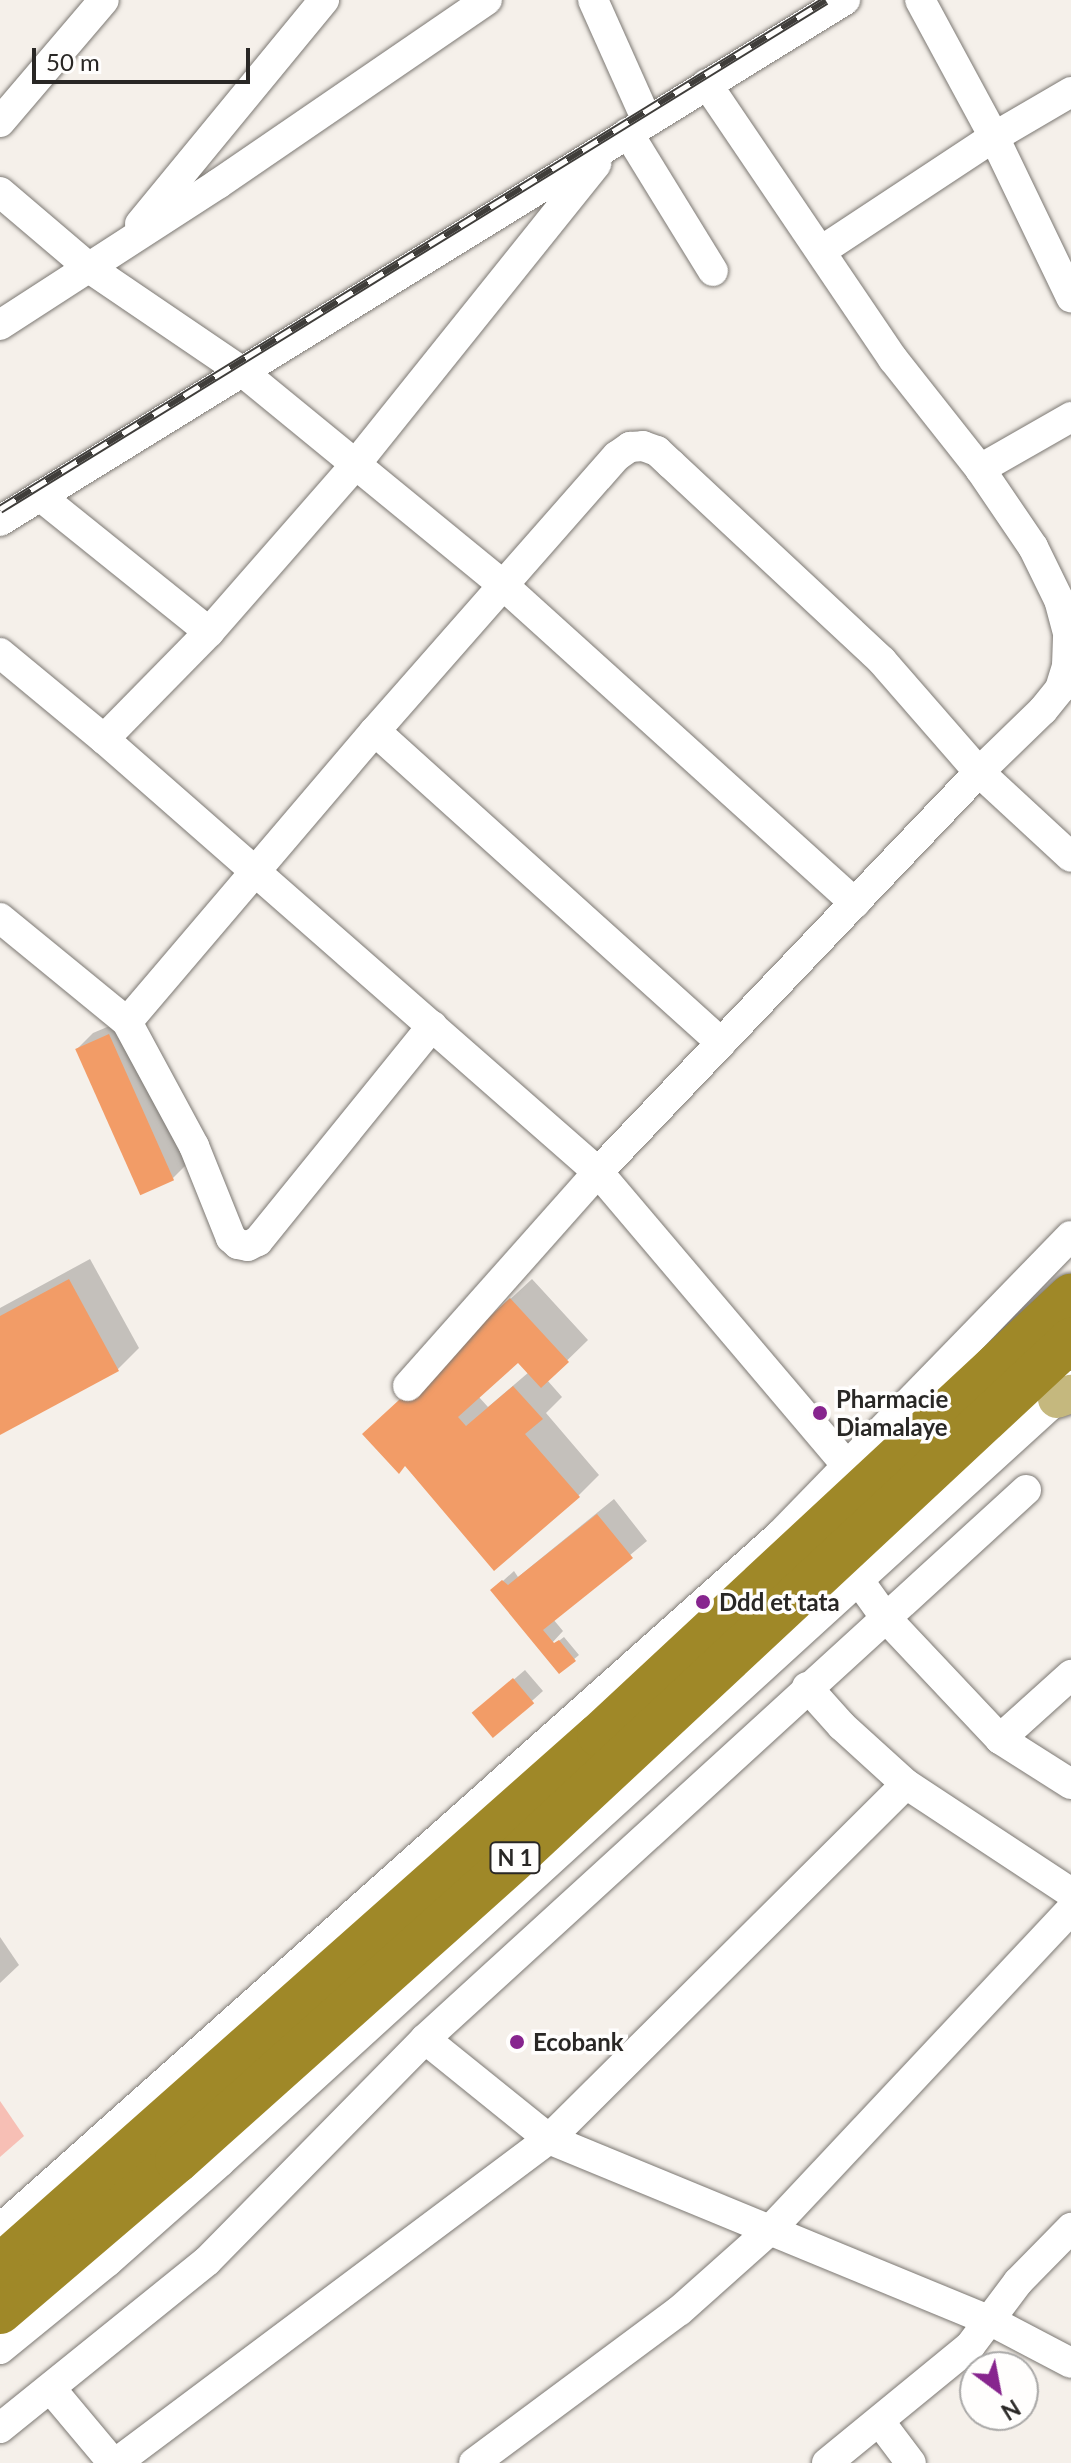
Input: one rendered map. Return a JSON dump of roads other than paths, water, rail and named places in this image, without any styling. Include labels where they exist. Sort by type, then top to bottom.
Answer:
[{"type":"highway","name":"N 1","points":[[1043,1387],[1071,1296]]},
{"type":"highway","name":"N 1","points":[[0,2266],[599,1735],[878,1497],[1043,1387],[1071,1340]]},
{"type":"highway","name":"N 1","points":[[0,2312],[177,2161],[522,1852],[878,1497]]},
{"type":"street","points":[[0,122],[104,0]]},
{"type":"street","points":[[123,243],[324,0]]},
{"type":"street","points":[[0,325],[268,150],[487,0]]},
{"type":"street","points":[[593,0],[629,133],[713,271]]},
{"type":"street","points":[[0,521],[845,0]]},
{"type":"street","points":[[920,0],[994,137],[1071,297]]},
{"type":"street","points":[[408,1386],[598,1172],[1060,689],[1067,666],[1068,633],[1049,575],[980,469],[893,359],[707,84]]},
{"type":"street","points":[[821,251],[994,137],[1071,92]]},
{"type":"street","points":[[104,739],[209,632],[355,465],[629,133]]},
{"type":"street","points":[[0,192],[88,267],[194,343],[244,373],[504,586],[855,903]]},
{"type":"street","points":[[980,469],[1071,417]]},
{"type":"street","points":[[127,1022],[375,731],[617,456],[630,447],[643,446],[657,451],[882,661],[979,772],[1071,857]]},
{"type":"street","points":[[40,496],[209,632]]},
{"type":"street","points":[[0,653],[104,739],[598,1172],[878,1497]]},
{"type":"street","points":[[375,731],[721,1043]]},
{"type":"street","points":[[0,918],[127,1022],[194,1146],[231,1238],[238,1244],[248,1246],[258,1241],[432,1026]]},
{"type":"street","points":[[0,2349],[107,2262],[220,2162],[857,1578],[878,1497],[1071,1236]]},
{"type":"street","points":[[0,2428],[207,2261],[425,2039],[1026,1490]]},
{"type":"street","points":[[0,2229],[769,1545],[878,1497]]},
{"type":"street","points":[[857,1578],[885,1617],[1000,1739],[1071,1784]]},
{"type":"street","points":[[1000,1739],[1071,1675]]},
{"type":"street","points":[[807,1687],[842,1726],[906,1784],[1071,1893]]},
{"type":"street","points":[[51,2389],[114,2463],[549,2139],[906,1784]]},
{"type":"street","points":[[474,2463],[679,2311],[772,2228],[1071,1910]]},
{"type":"street","points":[[425,2039],[549,2139],[772,2228],[991,2321],[1071,2363]]},
{"type":"street","points":[[827,2463],[941,2373],[991,2321],[1018,2282],[1071,2228]]},
{"type":"street","points":[[880,2422],[911,2463]]},
{"type":"railway","points":[[0,509],[826,0]]},
{"type":"place","name":"Pharmacie Diamalaye","points":[[820,1413]]},
{"type":"place","name":"Ddd et tata","points":[[703,1602]]},
{"type":"place","name":"Ecobank","points":[[517,2042]]}]
